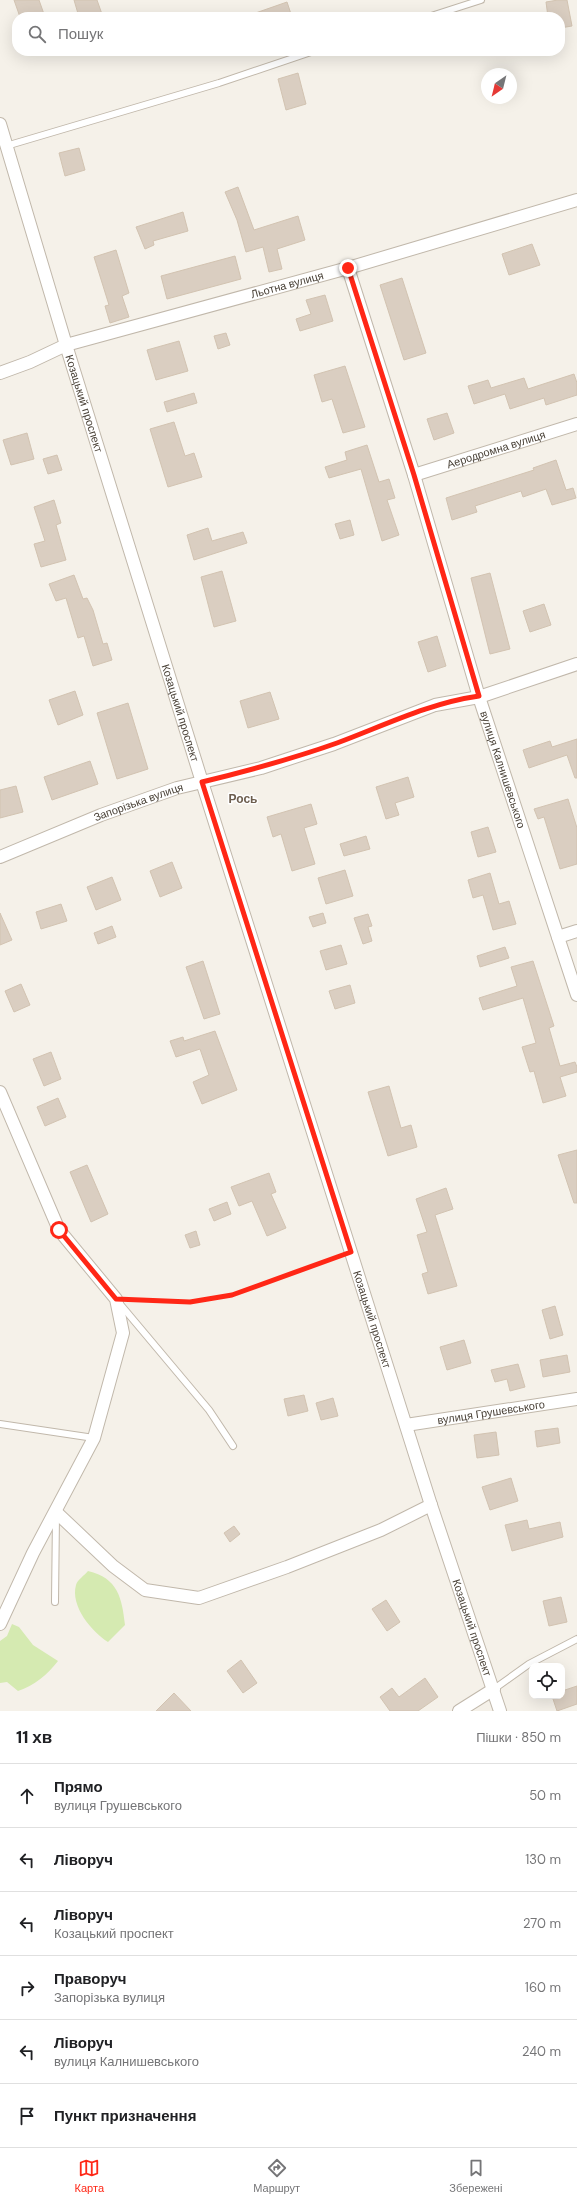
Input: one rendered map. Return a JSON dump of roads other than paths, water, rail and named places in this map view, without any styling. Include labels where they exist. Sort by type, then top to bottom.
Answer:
[{"type":"street","name":"Козацький проспект","points":[[0,124],[66,345],[202,782],[431,1506],[494,1689],[500,1711]]},
{"type":"street","name":"Льотна вулиця","points":[[0,373],[30,362],[66,345],[348,268],[577,200]]},
{"type":"street","name":"вулиця Калнишевського","points":[[348,268],[414,475],[479,696],[577,995]]},
{"type":"street","name":"Аеродромна вулиця","points":[[414,475],[577,424]]},
{"type":"street","name":"Запорізька вулиця","points":[[0,857],[101,814],[177,788],[261,768],[319,749],[435,705],[479,696],[577,664]]},
{"type":"street","points":[[558,937],[577,932]]},
{"type":"street","points":[[0,1092],[59,1230],[116,1299],[123,1333],[94,1438],[33,1553],[0,1624]]},
{"type":"street","name":"вулиця Грушевського","points":[[406,1425],[577,1399]]},
{"type":"street","points":[[56,1512],[113,1566],[145,1590],[199,1598],[287,1568],[381,1530],[431,1506]]},
{"type":"street","points":[[459,1711],[494,1689]]},
{"type":"lane","points":[[444,12],[481,0]]},
{"type":"lane","points":[[6,146],[219,83],[299,56]]},
{"type":"lane","points":[[116,1299],[209,1410],[233,1446]]},
{"type":"lane","points":[[0,1424],[94,1438]]},
{"type":"lane","points":[[55,1602],[56,1512]]},
{"type":"lane","points":[[494,1689],[529,1664],[577,1639]]},
{"type":"district","name":"Рось","points":[[243,799]]}]
